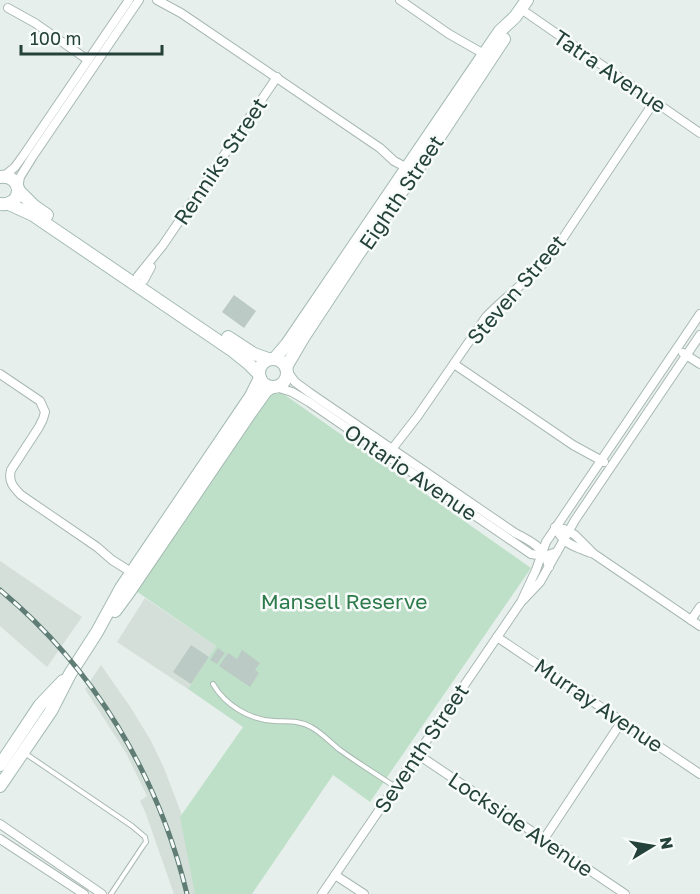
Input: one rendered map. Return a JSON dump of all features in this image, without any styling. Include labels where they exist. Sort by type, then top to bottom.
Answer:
[{"type":"street","points":[[2,176],[15,167],[23,156],[129,0]]},
{"type":"street","points":[[3,205],[16,199],[20,177],[139,0]]},
{"type":"street","points":[[158,0],[182,13]]},
{"type":"street","points":[[166,0],[380,148],[394,161],[411,168]]},
{"type":"street","points":[[399,0],[484,59]]},
{"type":"street","points":[[8,8],[35,23],[88,60]]},
{"type":"street","name":"Eighth Street","points":[[271,359],[287,344],[411,168],[484,59],[500,31],[521,9]]},
{"type":"street","name":"Tatra Avenue","points":[[521,9],[700,133]]},
{"type":"street","name":"Renniks Street","points":[[141,278],[277,77]]},
{"type":"street","name":"Steven Street","points":[[393,453],[486,317],[539,269],[550,255],[654,102]]},
{"type":"street","name":"Eighth Street","points":[[287,370],[298,346],[411,168]]},
{"type":"street","points":[[2,176],[13,180],[34,206],[238,344],[254,354],[282,361],[287,370],[283,383],[266,391],[129,592],[97,632]]},
{"type":"street","points":[[3,205],[33,215],[233,351],[248,363],[265,384],[274,387]]},
{"type":"street","name":"Seventh Street","points":[[322,894],[521,602],[555,527],[700,314]]},
{"type":"street","name":"Seventh Street","points":[[521,602],[533,591],[569,531],[700,335]]},
{"type":"street","points":[[676,348],[700,364]]},
{"type":"street","points":[[0,765],[51,711],[70,674],[133,570],[245,405],[260,376],[261,365],[271,359]]},
{"type":"street","points":[[454,364],[599,463],[601,468],[609,470]]},
{"type":"street","name":"Ontario Avenue","points":[[287,370],[295,382],[309,393],[531,554],[543,554]]},
{"type":"street","points":[[0,374],[40,401],[45,412],[39,427],[11,470],[9,477],[11,484],[21,495],[98,547],[112,560],[133,570]]},
{"type":"street","name":"Ontario Avenue","points":[[274,387],[292,392],[393,453]]},
{"type":"street","points":[[555,527],[575,535],[594,554]]},
{"type":"street","points":[[555,527],[564,540],[594,554],[700,626]]},
{"type":"street","points":[[549,567],[543,554],[557,552]]},
{"type":"street","points":[[691,620],[700,607]]},
{"type":"street","name":"Murray Avenue","points":[[497,637],[700,774]]},
{"type":"street","points":[[544,839],[622,721]]},
{"type":"street","points":[[0,786],[18,748]]},
{"type":"street","name":"Lockside Avenue","points":[[417,754],[625,894]]},
{"type":"street","points":[[0,824],[102,894]]},
{"type":"street","points":[[0,839],[84,894]]},
{"type":"street","points":[[335,875],[364,894]]},
{"type":"lane","points":[[213,684],[224,699],[253,717],[262,720],[303,723],[309,726],[395,787]]},
{"type":"lane","points":[[18,748],[145,837],[146,842],[111,894]]},
{"type":"shaded area","points":[[0,561],[82,617],[47,667],[0,626]]},
{"type":"shaded area","points":[[145,598],[216,646],[188,689],[117,642]]},
{"type":"shaded area","points":[[101,665],[151,741],[164,768],[212,894],[174,894],[140,801],[147,796],[126,753],[85,689]]},
{"type":"green space","name":"Mansell Reserve","points":[[274,393],[285,395],[531,568],[370,802],[333,775],[252,894],[195,894],[180,817],[243,727],[188,689],[216,646],[136,591],[268,398]]},
{"type":"building","points":[[234,295],[256,311],[244,328],[222,312]]},
{"type":"building","points":[[191,645],[209,657],[191,684],[173,672]]},
{"type":"building","points":[[218,648],[225,653],[217,664],[210,660]]},
{"type":"building","points":[[242,650],[260,663],[255,670],[259,673],[250,687],[219,666],[228,653],[237,659]]},
{"type":"railway","points":[[0,590],[65,654],[93,689],[118,727],[159,807],[187,894]]}]
